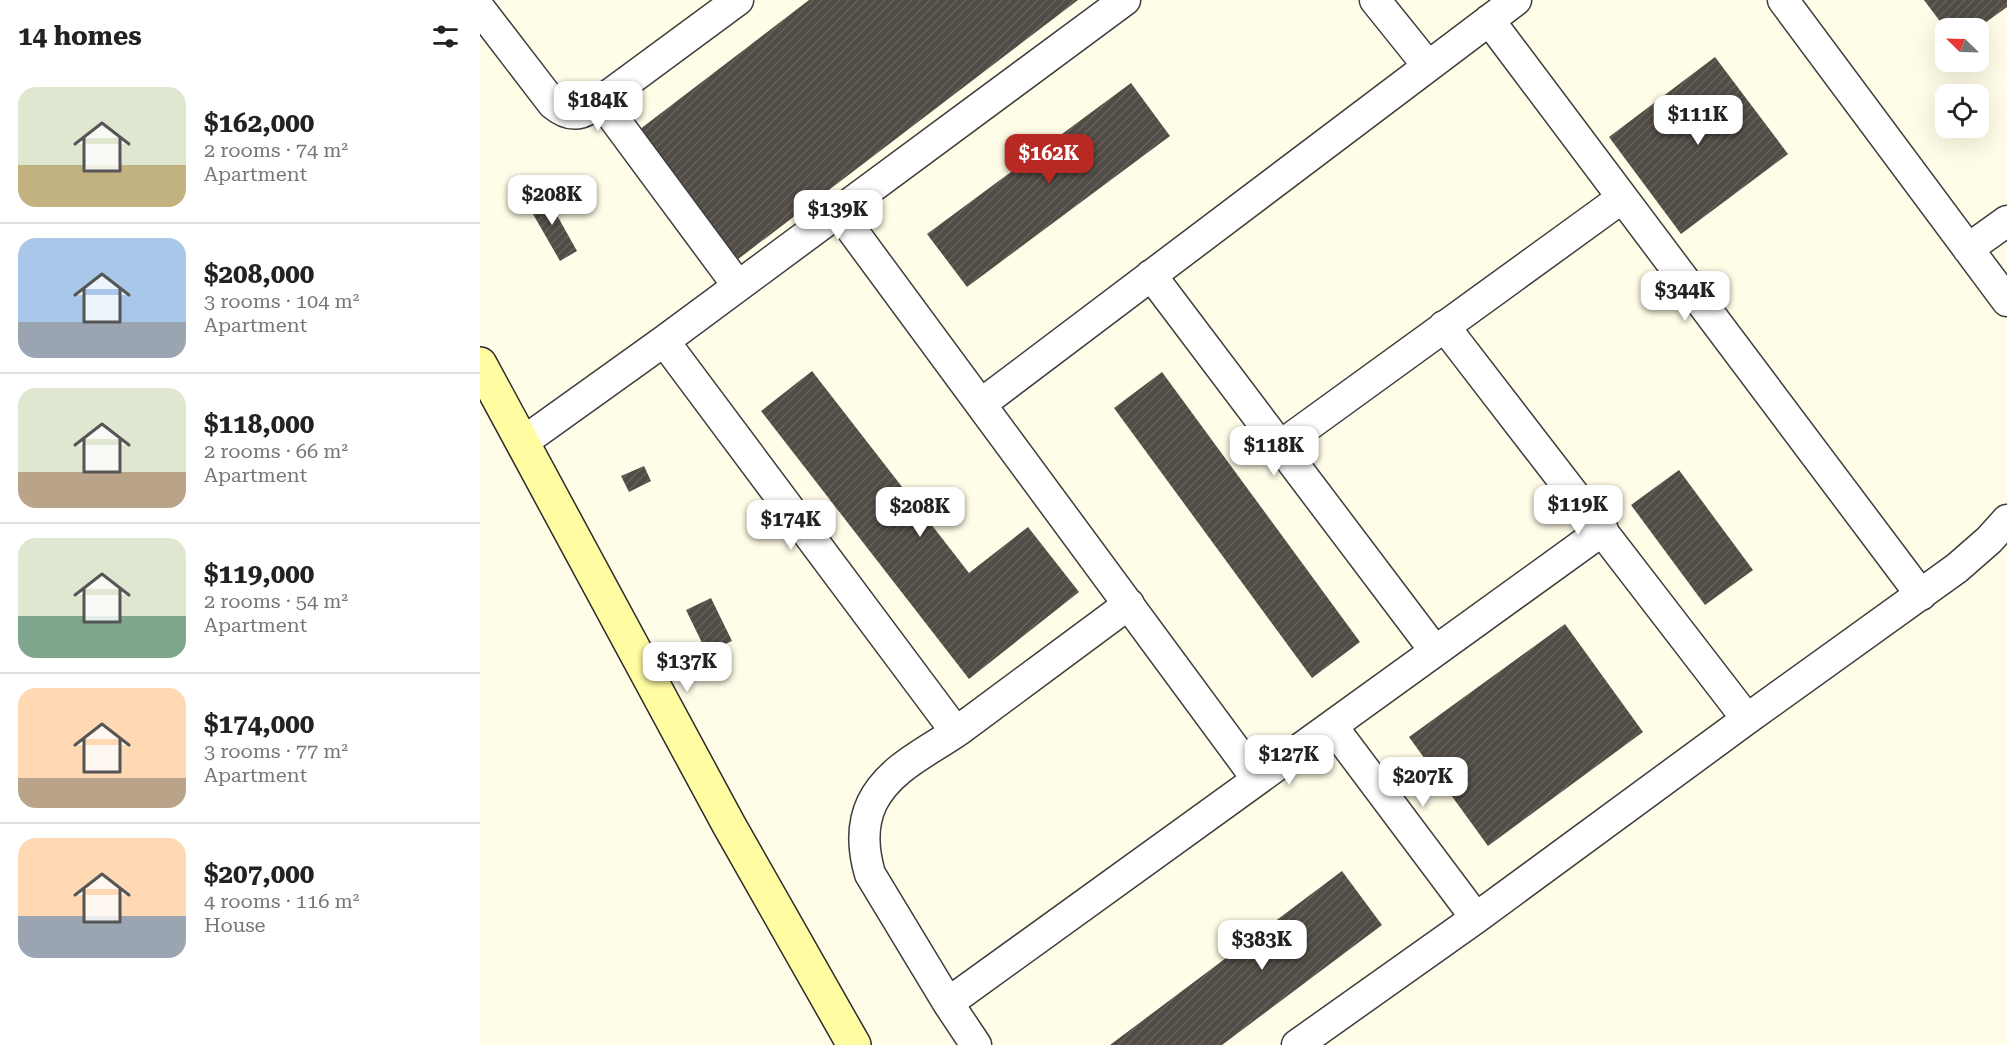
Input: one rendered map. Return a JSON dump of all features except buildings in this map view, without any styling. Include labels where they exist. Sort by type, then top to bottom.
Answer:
[{"type":"main road","points":[[480,364],[729,825],[854,1045]]},
{"type":"street","points":[[480,9],[553,105],[560,111],[579,114],[602,101],[738,0]]},
{"type":"street","points":[[523,442],[664,341],[1125,0]]},
{"type":"street","points":[[1375,0],[1428,66]]},
{"type":"street","points":[[981,404],[1516,0]]},
{"type":"street","points":[[1783,0],[2007,301]]},
{"type":"street","points":[[1489,20],[1921,595]]},
{"type":"street","points":[[602,101],[738,286]]},
{"type":"street","points":[[1280,446],[1622,198]]},
{"type":"street","points":[[838,211],[1257,779]]},
{"type":"street","points":[[1968,249],[2007,221]]},
{"type":"street","points":[[1151,275],[1435,651]]},
{"type":"street","points":[[1444,326],[1747,719]]},
{"type":"street","points":[[664,341],[956,732]]},
{"type":"street","points":[[1297,1045],[1921,595],[1973,554],[2007,520]]},
{"type":"street","points":[[948,1003],[1603,530]]},
{"type":"street","points":[[976,1045],[870,874],[864,850],[865,826],[872,803],[886,783],[904,767],[956,732],[1128,604]]},
{"type":"street","points":[[1332,726],[1476,918]]}]
